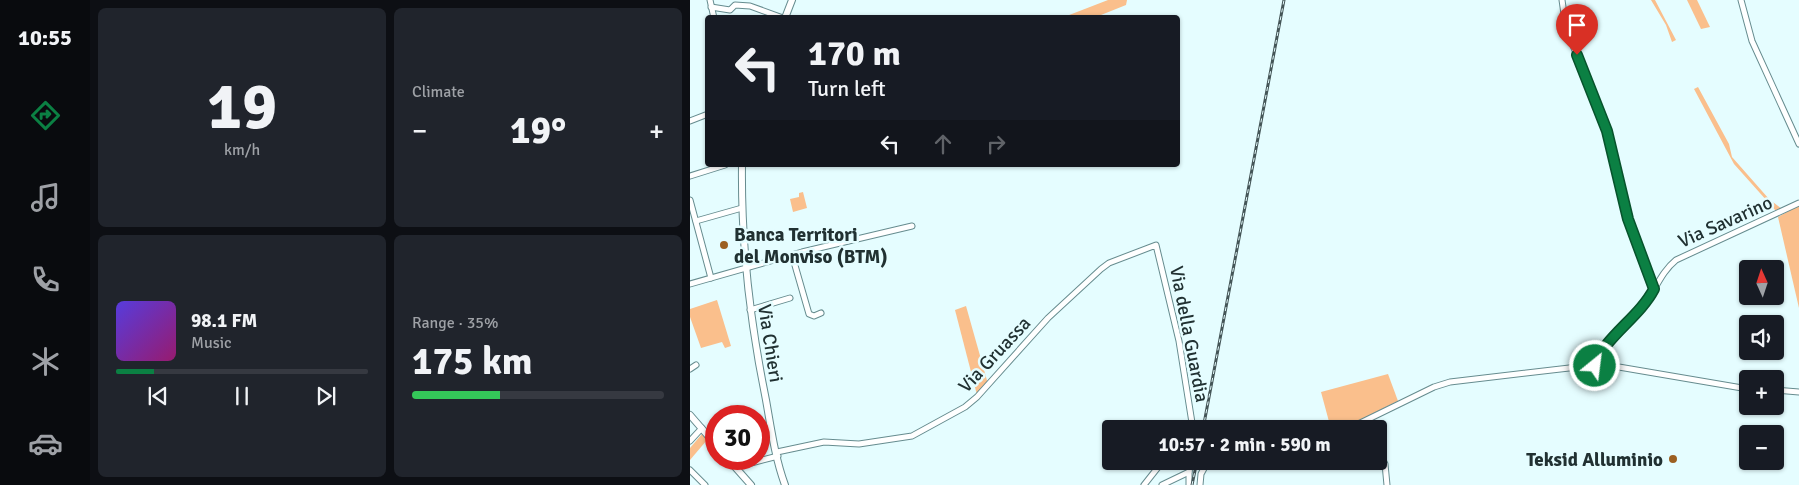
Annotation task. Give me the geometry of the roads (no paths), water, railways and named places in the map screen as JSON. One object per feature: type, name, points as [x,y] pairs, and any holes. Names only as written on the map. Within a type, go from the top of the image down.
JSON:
[{"type":"main road","points":[[785,15],[792,0]]},
{"type":"main road","name":"Via Chieri","points":[[742,167],[745,269],[750,310],[777,454],[785,484]]},
{"type":"main road","points":[[690,415],[705,432]]},
{"type":"main road","points":[[738,470],[751,485]]},
{"type":"street","points":[[710,0],[713,15]]},
{"type":"street","points":[[1562,0],[1566,28],[1607,131],[1628,219],[1654,289]]},
{"type":"street","points":[[1741,0],[1752,41],[1799,144]]},
{"type":"street","points":[[711,7],[730,10],[735,5],[750,6],[776,15]]},
{"type":"street","points":[[690,122],[705,115]]},
{"type":"street","points":[[690,176],[719,167]]},
{"type":"street","points":[[690,200],[711,278]]},
{"type":"street","name":"Via Savarino","points":[[1595,366],[1607,344],[1638,312],[1664,271],[1676,260],[1799,203]]},
{"type":"street","points":[[696,220],[742,208]]},
{"type":"street","points":[[690,284],[792,255],[912,226]]},
{"type":"street","name":"Via della Guardia","points":[[1156,245],[1179,341],[1192,420]]},
{"type":"street","name":"Via Gruassa","points":[[770,456],[824,442],[859,444],[919,433],[965,407],[977,397],[1048,318],[1096,273],[1109,263],[1156,245]]},
{"type":"street","points":[[792,255],[809,314],[821,313]]},
{"type":"street","points":[[750,310],[790,298]]},
{"type":"street","points":[[690,369],[696,364]]},
{"type":"street","points":[[1366,420],[1434,387],[1450,382],[1595,366],[1613,366],[1739,387]]},
{"type":"street","points":[[1784,391],[1799,392]]},
{"type":"street","points":[[690,441],[702,428]]},
{"type":"street","points":[[1144,485],[1156,470]]},
{"type":"street","points":[[1200,485],[1203,470]]},
{"type":"street","points":[[1385,470],[1387,485]]},
{"type":"street","points":[[691,472],[705,485]]},
{"type":"street","points":[[1162,485],[1189,472],[1189,485]]},
{"type":"railway","points":[[1205,420],[1284,0]]},
{"type":"railway","points":[[1192,485],[1195,470]]},
{"type":"place","name":"Banca Territori del Monviso (BTM)","points":[[724,245]]},
{"type":"place","name":"Teksid Alluminio","points":[[1673,459]]}]
